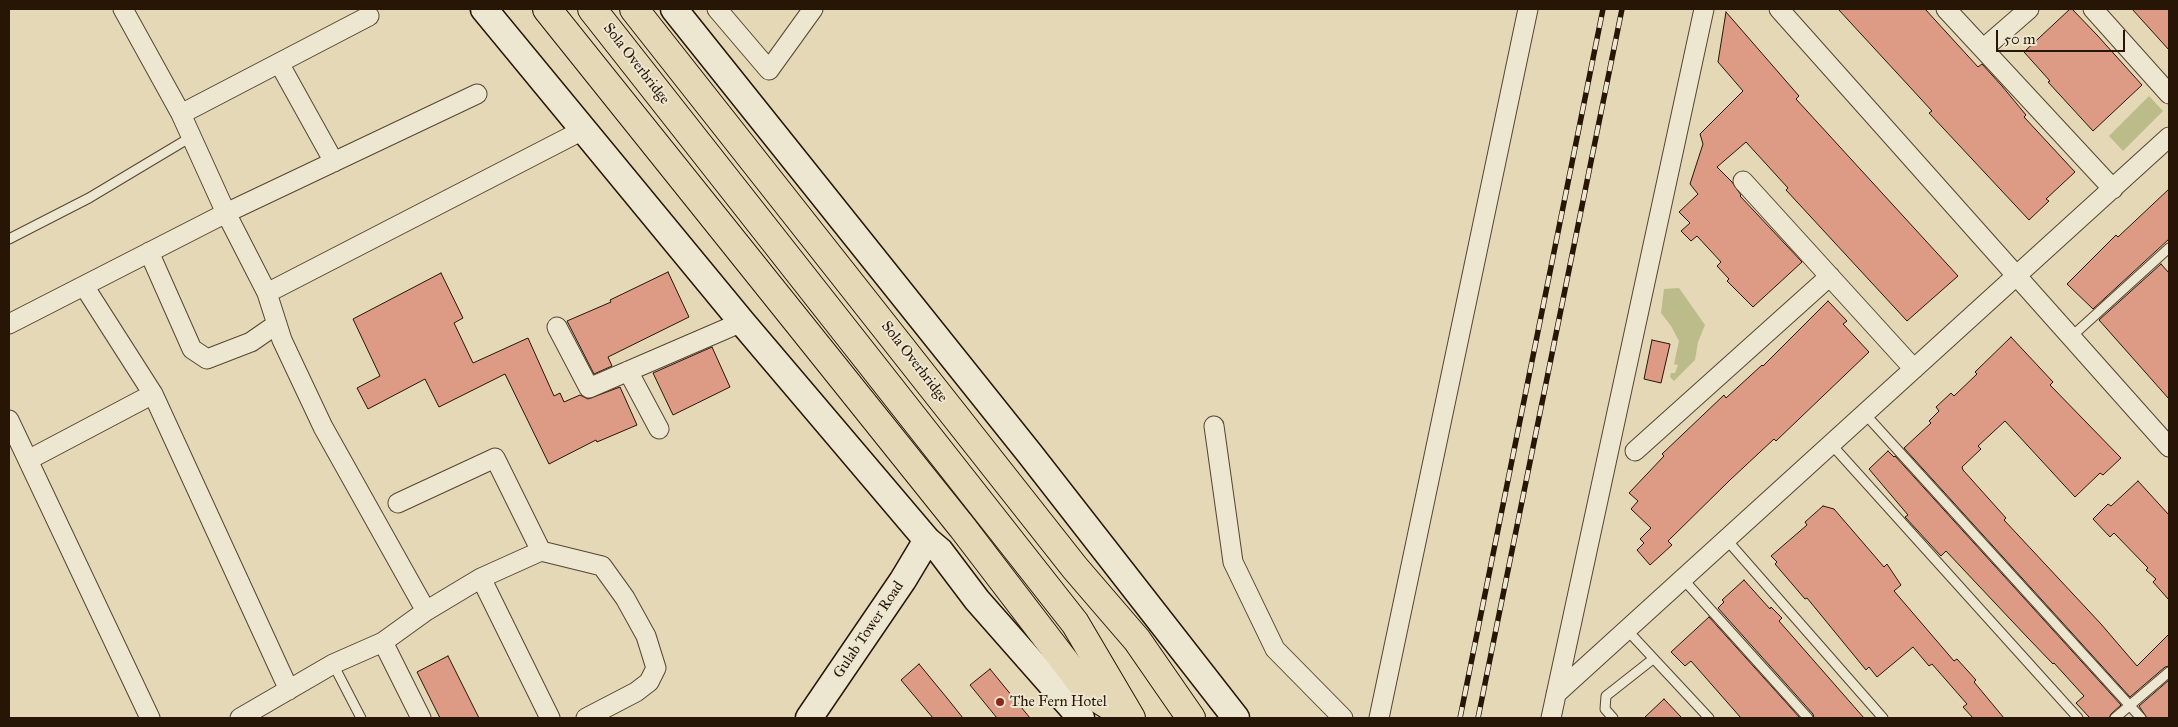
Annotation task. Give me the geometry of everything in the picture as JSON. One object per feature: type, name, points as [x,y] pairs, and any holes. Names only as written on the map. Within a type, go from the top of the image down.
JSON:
[{"type":"main road","points":[[548,9],[962,527],[1089,693],[1130,718]]},
{"type":"main road","name":"Sola Overbridge","points":[[592,9],[1075,624],[1130,718]]},
{"type":"main road","name":"Sola Overbridge","points":[[634,9],[1075,568],[1137,640],[1191,718]]},
{"type":"main road","points":[[1137,640],[1213,718]]},
{"type":"street","points":[[123,9],[181,114],[226,213],[267,293],[282,340],[323,428],[426,611]]},
{"type":"street","points":[[484,9],[742,322],[934,545],[978,600],[1081,718]]},
{"type":"street","points":[[674,9],[1024,447],[1236,718]]},
{"type":"street","points":[[717,9],[769,70],[813,9]]},
{"type":"street","points":[[1379,718],[1528,9]]},
{"type":"street","points":[[1551,718],[1704,9]]},
{"type":"street","points":[[1779,9],[2169,447]]},
{"type":"street","points":[[1946,9],[2113,189]]},
{"type":"street","points":[[1983,49],[2029,9]]},
{"type":"street","points":[[2093,9],[2169,94]]},
{"type":"street","points":[[181,114],[369,16]]},
{"type":"street","points":[[279,63],[334,162]]},
{"type":"street","points":[[9,324],[226,213],[476,94]]},
{"type":"street","points":[[267,293],[583,130]]},
{"type":"street","points":[[1556,694],[2169,137]]},
{"type":"street","points":[[1743,181],[1914,369]]},
{"type":"street","points":[[149,252],[192,348],[207,359],[251,342],[277,324]]},
{"type":"street","points":[[1634,451],[1830,276]]},
{"type":"street","points":[[84,286],[153,394],[289,690]]},
{"type":"street","points":[[558,327],[589,388],[742,322]]},
{"type":"street","points":[[628,371],[659,429]]},
{"type":"street","points":[[28,460],[153,394]]},
{"type":"street","points":[[9,420],[150,718]]},
{"type":"street","points":[[1214,426],[1233,562],[1275,649],[1343,718]]},
{"type":"street","points":[[398,503],[501,454],[541,551]]},
{"type":"street","points":[[823,718],[913,587],[934,545]]},
{"type":"street","name":"Gulab Tower Road","points":[[809,718],[903,580],[934,545]]},
{"type":"street","points":[[240,718],[333,664],[383,642],[426,611],[481,578],[541,551],[602,566],[624,598],[646,636],[654,658],[656,668],[649,682],[636,692],[586,718]]},
{"type":"street","points":[[481,578],[550,718]]},
{"type":"street","points":[[383,642],[422,718]]},
{"type":"lane","points":[[9,239],[89,198],[192,137]]},
{"type":"lane","points":[[2072,337],[2169,248]]},
{"type":"lane","points":[[1865,414],[2141,718]]},
{"type":"lane","points":[[1831,444],[2078,718]]},
{"type":"lane","points":[[1726,538],[1884,718]]},
{"type":"lane","points":[[1683,579],[1808,718]]},
{"type":"lane","points":[[1627,630],[1709,718]]},
{"type":"lane","points":[[1614,718],[1605,709],[1606,696],[1654,659]]},
{"type":"lane","points":[[333,664],[361,718]]},
{"type":"lane","points":[[2115,718],[2169,672]]},
{"type":"green space","points":[[2149,96],[2163,111],[2123,151],[2109,136]]},
{"type":"green space","points":[[1679,288],[1705,325],[1698,342],[1695,360],[1674,381],[1670,377],[1671,373],[1675,373],[1678,365],[1674,364],[1679,341],[1661,313],[1664,289]]},
{"type":"building","points":[[1838,9],[1925,9],[1978,67],[1982,64],[2026,115],[2024,117],[2075,172],[2046,199],[2049,201],[2029,220],[1929,113],[1932,111]]},
{"type":"building","points":[[2070,9],[2097,35],[2142,85],[2093,131],[2048,82],[2050,81],[2024,52]]},
{"type":"building","points":[[2132,9],[2169,9],[2169,50]]},
{"type":"building","points":[[1726,12],[1799,96],[1796,99],[1958,276],[1907,321],[1786,190],[1788,188],[1746,142],[1717,167],[1732,182],[1740,196],[1802,262],[1753,307],[1727,281],[1729,279],[1717,266],[1721,262],[1697,236],[1691,241],[1681,231],[1690,223],[1679,212],[1698,194],[1690,184],[1703,144],[1700,134],[1743,91],[1718,62]]},
{"type":"building","points":[[2169,189],[2169,239],[2093,309],[2067,284],[2116,235],[2118,237]]},
{"type":"building","points":[[2161,264],[2169,273],[2169,399],[2099,320]]},
{"type":"building","points":[[668,272],[689,317],[608,357],[612,366],[594,374],[567,321],[611,302],[610,300]]},
{"type":"building","points":[[441,273],[463,318],[454,323],[473,363],[528,338],[554,396],[560,393],[564,402],[580,395],[588,399],[620,387],[637,425],[597,442],[596,440],[549,464],[505,374],[439,407],[425,379],[368,409],[357,388],[380,376],[353,319]]},
{"type":"building","points":[[1828,301],[1847,321],[1843,324],[1869,352],[1776,441],[1774,439],[1730,480],[1668,541],[1672,545],[1650,565],[1637,550],[1644,543],[1640,539],[1651,528],[1631,509],[1638,501],[1629,493],[1664,456],[1662,454],[1724,395],[1726,398],[1763,366]]},
{"type":"building","points":[[2011,337],[2053,382],[2050,385],[2121,458],[2103,475],[2100,473],[2075,497],[2005,421],[1978,446],[1981,449],[1962,467],[2006,518],[2004,520],[2101,624],[2137,666],[2169,634],[2169,666],[2165,667],[2130,697],[1904,448],[1931,423],[1929,421],[1939,411],[1936,407],[1951,393],[1954,396],[1977,374],[1975,372]]},
{"type":"building","points":[[1652,340],[1670,344],[1661,383],[1644,379]]},
{"type":"building","points":[[712,347],[730,387],[673,415],[653,373]]},
{"type":"building","points":[[1888,451],[1895,456],[2121,705],[2109,718],[2090,718],[2076,703],[2084,696],[2054,663],[1946,551],[1941,556],[1905,517],[1908,515],[1869,469]]},
{"type":"building","points":[[2138,481],[2169,515],[2169,600],[2153,582],[2156,579],[2146,570],[2148,568],[2114,533],[2110,537],[2093,519],[2108,504],[2111,506]]},
{"type":"building","points":[[1823,506],[1834,509],[1884,567],[1887,564],[1901,585],[1894,591],[1954,661],[1957,659],[1976,680],[1974,682],[2004,718],[1973,718],[1963,707],[1967,704],[1932,664],[1929,666],[1913,647],[1877,677],[1869,667],[1866,670],[1807,598],[1805,599],[1775,564],[1777,562],[1771,556],[1807,525],[1805,522]]},
{"type":"building","points":[[1744,580],[1770,609],[1771,607],[1782,618],[1779,621],[1864,718],[1814,718],[1813,714],[1718,608],[1724,602],[1722,600]]},
{"type":"building","points":[[1709,617],[1800,718],[1741,718],[1691,661],[1685,666],[1671,652]]},
{"type":"building","points":[[448,656],[479,718],[440,718],[417,672]]},
{"type":"building","points":[[919,664],[963,718],[933,718],[901,680]]},
{"type":"building","name":"The Fern Hotel","points":[[990,669],[1030,718],[997,718],[970,685]]},
{"type":"building","points":[[2169,680],[2169,718],[2147,718],[2139,706]]},
{"type":"building","points":[[1664,699],[1682,718],[1644,718]]},
{"type":"railway","points":[[1460,718],[1603,9]]},
{"type":"railway","points":[[1478,718],[1622,9]]},
{"type":"place","name":"The Fern Hotel","points":[[1000,702]]}]
